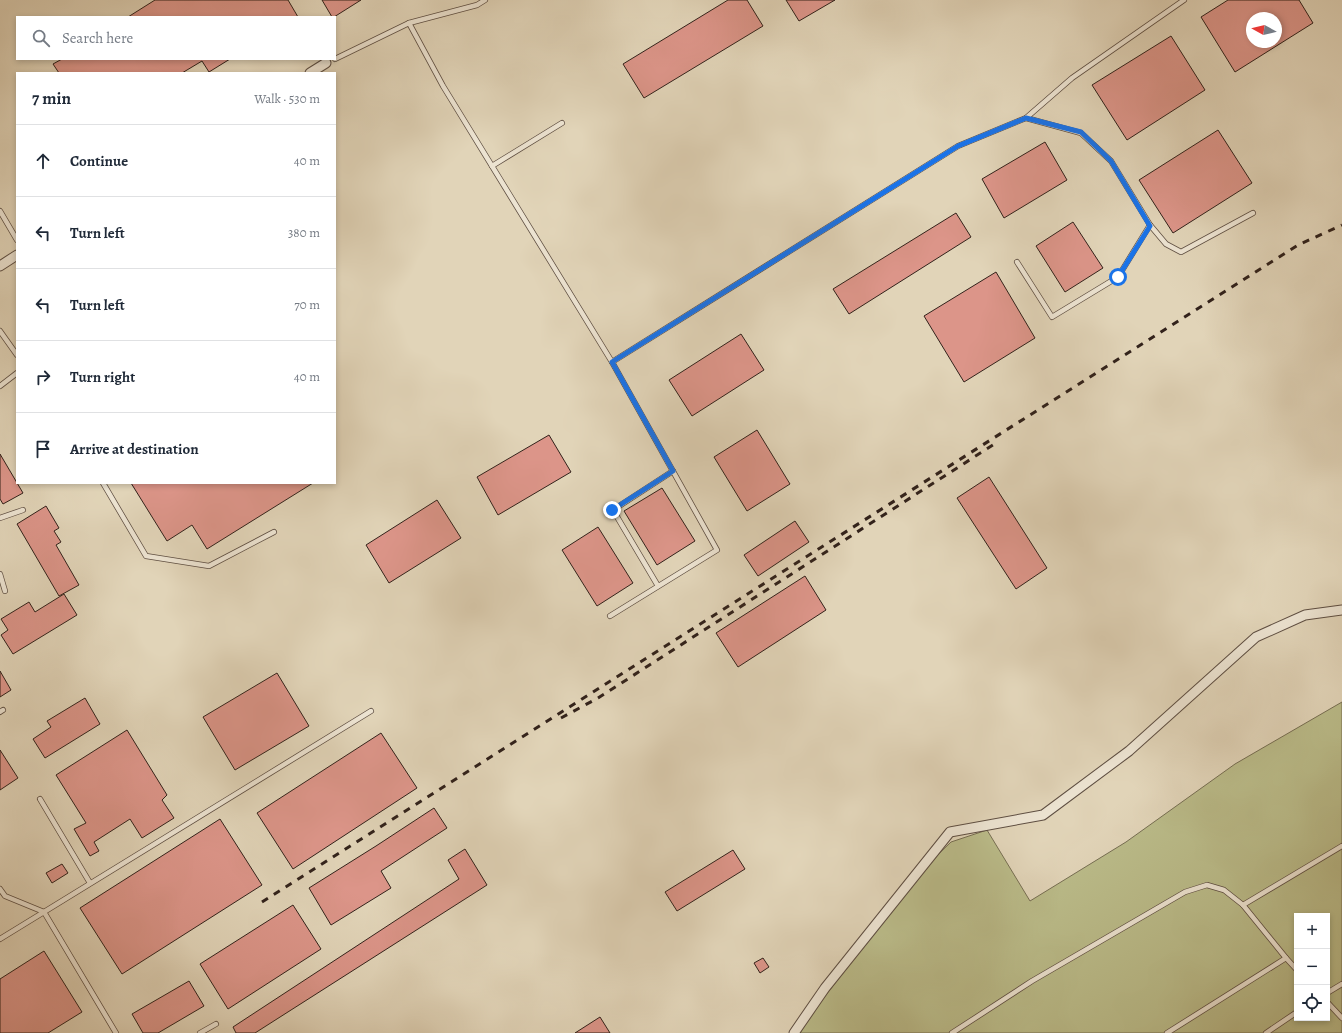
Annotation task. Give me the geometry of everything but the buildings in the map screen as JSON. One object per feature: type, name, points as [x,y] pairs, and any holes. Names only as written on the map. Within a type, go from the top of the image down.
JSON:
[{"type":"street","points":[[312,72],[332,60]]},
{"type":"street","points":[[0,266],[16,256]]},
{"type":"street","points":[[794,1033],[824,988],[950,832],[1044,815],[1129,751],[1256,637],[1305,615],[1342,610]]},
{"type":"lane","points":[[336,58],[409,23],[477,5],[485,0]]},
{"type":"lane","points":[[612,362],[958,146],[1026,118],[1072,78],[1184,0]]},
{"type":"lane","points":[[409,23],[443,86],[612,362],[717,550],[610,616]]},
{"type":"lane","points":[[1026,118],[1081,132],[1111,161],[1150,226],[1166,244],[1182,252],[1253,213]]},
{"type":"lane","points":[[492,166],[562,123]]},
{"type":"lane","points":[[0,211],[16,238]]},
{"type":"lane","points":[[1017,262],[1052,317],[1118,277],[1150,226]]},
{"type":"lane","points":[[0,331],[16,354]]},
{"type":"lane","points":[[0,386],[16,374]]},
{"type":"lane","points":[[658,586],[612,510],[673,471]]},
{"type":"lane","points":[[104,484],[146,556],[209,566],[274,532]]},
{"type":"lane","points":[[0,518],[23,510]]},
{"type":"lane","points":[[0,574],[5,591]]},
{"type":"lane","points":[[0,939],[371,711]]},
{"type":"lane","points":[[40,799],[90,883]]},
{"type":"lane","points":[[1243,905],[1342,846]]},
{"type":"lane","points":[[952,1033],[1032,981],[1185,892],[1207,885],[1224,890],[1243,905],[1294,967]]},
{"type":"lane","points":[[0,889],[5,896],[44,912],[116,1033]]},
{"type":"lane","points":[[1167,1033],[1286,958]]},
{"type":"lane","points":[[1330,991],[1342,984]]},
{"type":"lane","points":[[1330,1005],[1342,1018]]},
{"type":"lane","points":[[1266,1033],[1294,1014]]},
{"type":"lane","points":[[200,1033],[216,1024]]},
{"type":"green space","points":[[1342,702],[1342,1033],[800,1033],[810,1016],[918,874],[951,842],[987,830],[1030,901],[1126,842],[1235,764]]},
{"type":"railway","points":[[262,902],[1298,245],[1342,225]]},
{"type":"railway","points":[[561,718],[598,698],[996,443]]},
{"type":"route","points":[[612,510],[673,471],[612,362],[958,146],[1026,118],[1081,132],[1111,161],[1150,226],[1118,277]]}]
